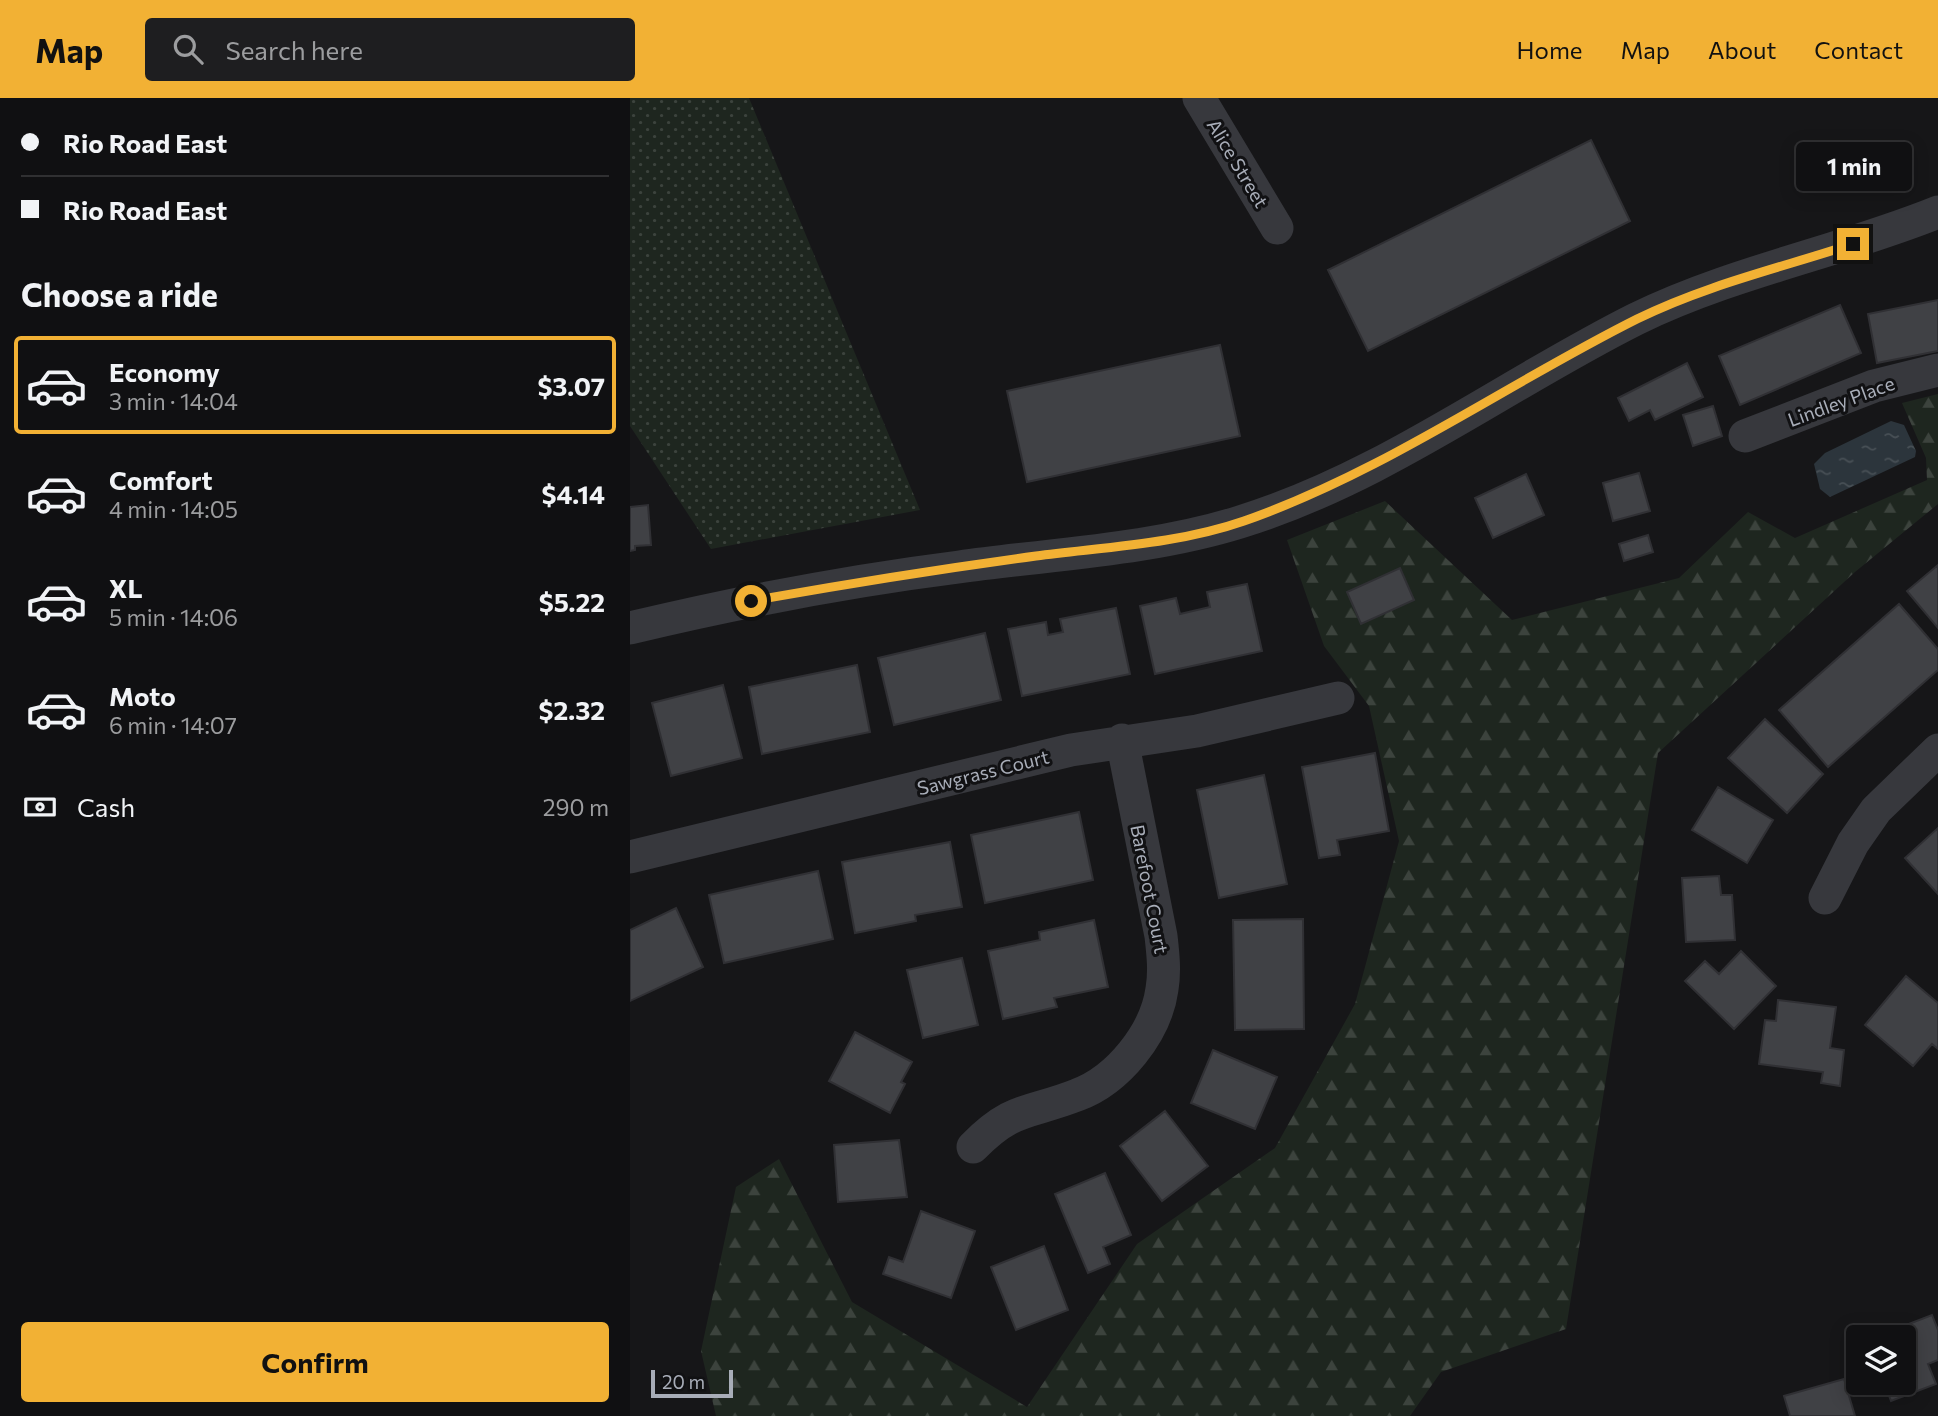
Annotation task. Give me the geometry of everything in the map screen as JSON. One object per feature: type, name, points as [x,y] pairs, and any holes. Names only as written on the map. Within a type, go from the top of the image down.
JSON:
[{"type":"street","name":"Alice Street","points":[[1199,98],[1277,228]]},
{"type":"street","points":[[630,628],[725,606],[902,574],[1173,538],[1239,522],[1297,502],[1381,461],[1639,318],[1704,290],[1853,244],[1938,212]]},
{"type":"street","name":"Lindley Place","points":[[1745,436],[1874,386],[1938,370]]},
{"type":"street","name":"Sawgrass Court","points":[[634,849],[1122,740],[1197,731],[1338,698]]},
{"type":"street","name":"Barefoot Court","points":[[973,1147],[1005,1118],[1080,1095],[1102,1081],[1124,1062],[1155,1016],[1162,991],[1164,965],[1161,936],[1122,740]]},
{"type":"street","points":[[1825,898],[1853,843],[1876,810],[1938,750]]},
{"type":"green space","points":[[630,98],[749,98],[920,510],[711,549],[630,426]]},
{"type":"green space","points":[[1938,394],[1938,504],[1855,572],[1658,753],[1566,1329],[1441,1372],[1410,1416],[716,1416],[701,1351],[736,1187],[779,1159],[852,1302],[1027,1407],[1137,1244],[1275,1148],[1355,1004],[1399,841],[1369,706],[1324,646],[1287,540],[1385,501],[1512,620],[1679,578],[1748,512],[1795,538],[1927,480],[1926,458],[1902,403]]},
{"type":"water","points":[[1891,421],[1904,425],[1916,451],[1915,457],[1830,497],[1820,489],[1814,464],[1825,453]]},
{"type":"building","points":[[1591,140],[1630,221],[1368,351],[1328,270]]},
{"type":"building","points":[[1938,300],[1938,351],[1877,363],[1868,314]]},
{"type":"building","points":[[1840,305],[1861,353],[1740,405],[1719,356]]},
{"type":"building","points":[[1220,345],[1240,436],[1027,482],[1007,391]]},
{"type":"building","points":[[1687,363],[1703,397],[1655,420],[1650,410],[1629,421],[1618,398]]},
{"type":"building","points":[[1713,406],[1722,436],[1693,446],[1683,415]]},
{"type":"building","points":[[1639,473],[1650,511],[1613,521],[1603,483]]},
{"type":"building","points":[[1526,474],[1544,515],[1493,538],[1475,498]]},
{"type":"building","points":[[648,505],[651,545],[635,546],[635,550],[630,551],[630,507]]},
{"type":"building","points":[[1648,535],[1653,552],[1624,561],[1619,544]]},
{"type":"building","points":[[1938,565],[1938,628],[1907,591]]},
{"type":"building","points":[[1400,568],[1414,600],[1361,624],[1347,592]]},
{"type":"building","points":[[1247,584],[1262,651],[1155,674],[1140,606],[1176,598],[1180,614],[1210,607],[1207,592]]},
{"type":"building","points":[[1899,604],[1938,649],[1938,670],[1828,767],[1779,710]]},
{"type":"building","points":[[1116,608],[1130,674],[1022,696],[1008,629],[1046,622],[1048,635],[1063,632],[1060,619]]},
{"type":"building","points":[[985,633],[1001,700],[894,725],[878,658]]},
{"type":"building","points":[[857,665],[870,732],[762,754],[749,687]]},
{"type":"building","points":[[723,685],[742,758],[671,776],[652,703]]},
{"type":"building","points":[[1765,719],[1823,774],[1787,813],[1728,758]]},
{"type":"building","points":[[1375,753],[1389,831],[1337,840],[1340,855],[1319,858],[1302,767]]},
{"type":"building","points":[[1264,775],[1287,884],[1219,898],[1197,790]]},
{"type":"building","points":[[1718,787],[1773,820],[1747,863],[1692,830]]},
{"type":"building","points":[[1079,812],[1093,880],[985,903],[971,835]]},
{"type":"building","points":[[1938,828],[1938,894],[1905,858]]},
{"type":"building","points":[[950,842],[962,907],[915,915],[916,921],[855,933],[842,862]]},
{"type":"building","points":[[818,871],[833,939],[724,963],[709,895]]},
{"type":"building","points":[[1719,876],[1721,895],[1732,895],[1735,940],[1686,942],[1682,878]]},
{"type":"building","points":[[676,908],[703,967],[630,1001],[630,930]]},
{"type":"building","points":[[1303,919],[1304,1029],[1235,1030],[1233,920]]},
{"type":"building","points":[[1094,920],[1108,987],[1054,998],[1057,1007],[1003,1019],[988,951],[1040,940],[1039,932]]},
{"type":"building","points":[[1741,951],[1776,986],[1734,1029],[1685,981],[1705,961],[1719,974]]},
{"type":"building","points":[[962,958],[978,1025],[923,1038],[907,970]]},
{"type":"building","points":[[1906,976],[1938,1003],[1938,1049],[1932,1044],[1913,1066],[1865,1025]]},
{"type":"building","points":[[1778,1000],[1836,1007],[1830,1048],[1844,1050],[1840,1086],[1821,1083],[1823,1072],[1759,1064],[1765,1020],[1776,1021]]},
{"type":"building","points":[[855,1032],[912,1062],[901,1082],[905,1084],[890,1113],[829,1081]]},
{"type":"building","points":[[1213,1050],[1277,1077],[1255,1129],[1191,1103]]},
{"type":"building","points":[[1165,1111],[1208,1166],[1162,1201],[1120,1146]]},
{"type":"building","points":[[899,1140],[907,1197],[838,1202],[834,1145]]},
{"type":"building","points":[[1105,1173],[1131,1235],[1103,1247],[1110,1264],[1088,1273],[1055,1194]]},
{"type":"building","points":[[921,1211],[975,1231],[951,1298],[883,1274],[889,1257],[903,1262]]},
{"type":"building","points":[[1044,1246],[1068,1310],[1016,1330],[991,1267]]},
{"type":"building","points":[[1932,1315],[1938,1330],[1938,1360],[1928,1364],[1936,1384],[1916,1392],[1916,1325],[1906,1325]]},
{"type":"building","points":[[1844,1379],[1846,1395],[1849,1395],[1855,1416],[1790,1416],[1784,1396]]},
{"type":"building","points":[[1889,1395],[1907,1395],[1891,1401]]},
{"type":"route","points":[[751,601],[902,574],[1173,538],[1239,522],[1297,502],[1381,461],[1639,318],[1747,275],[1853,244]]}]
